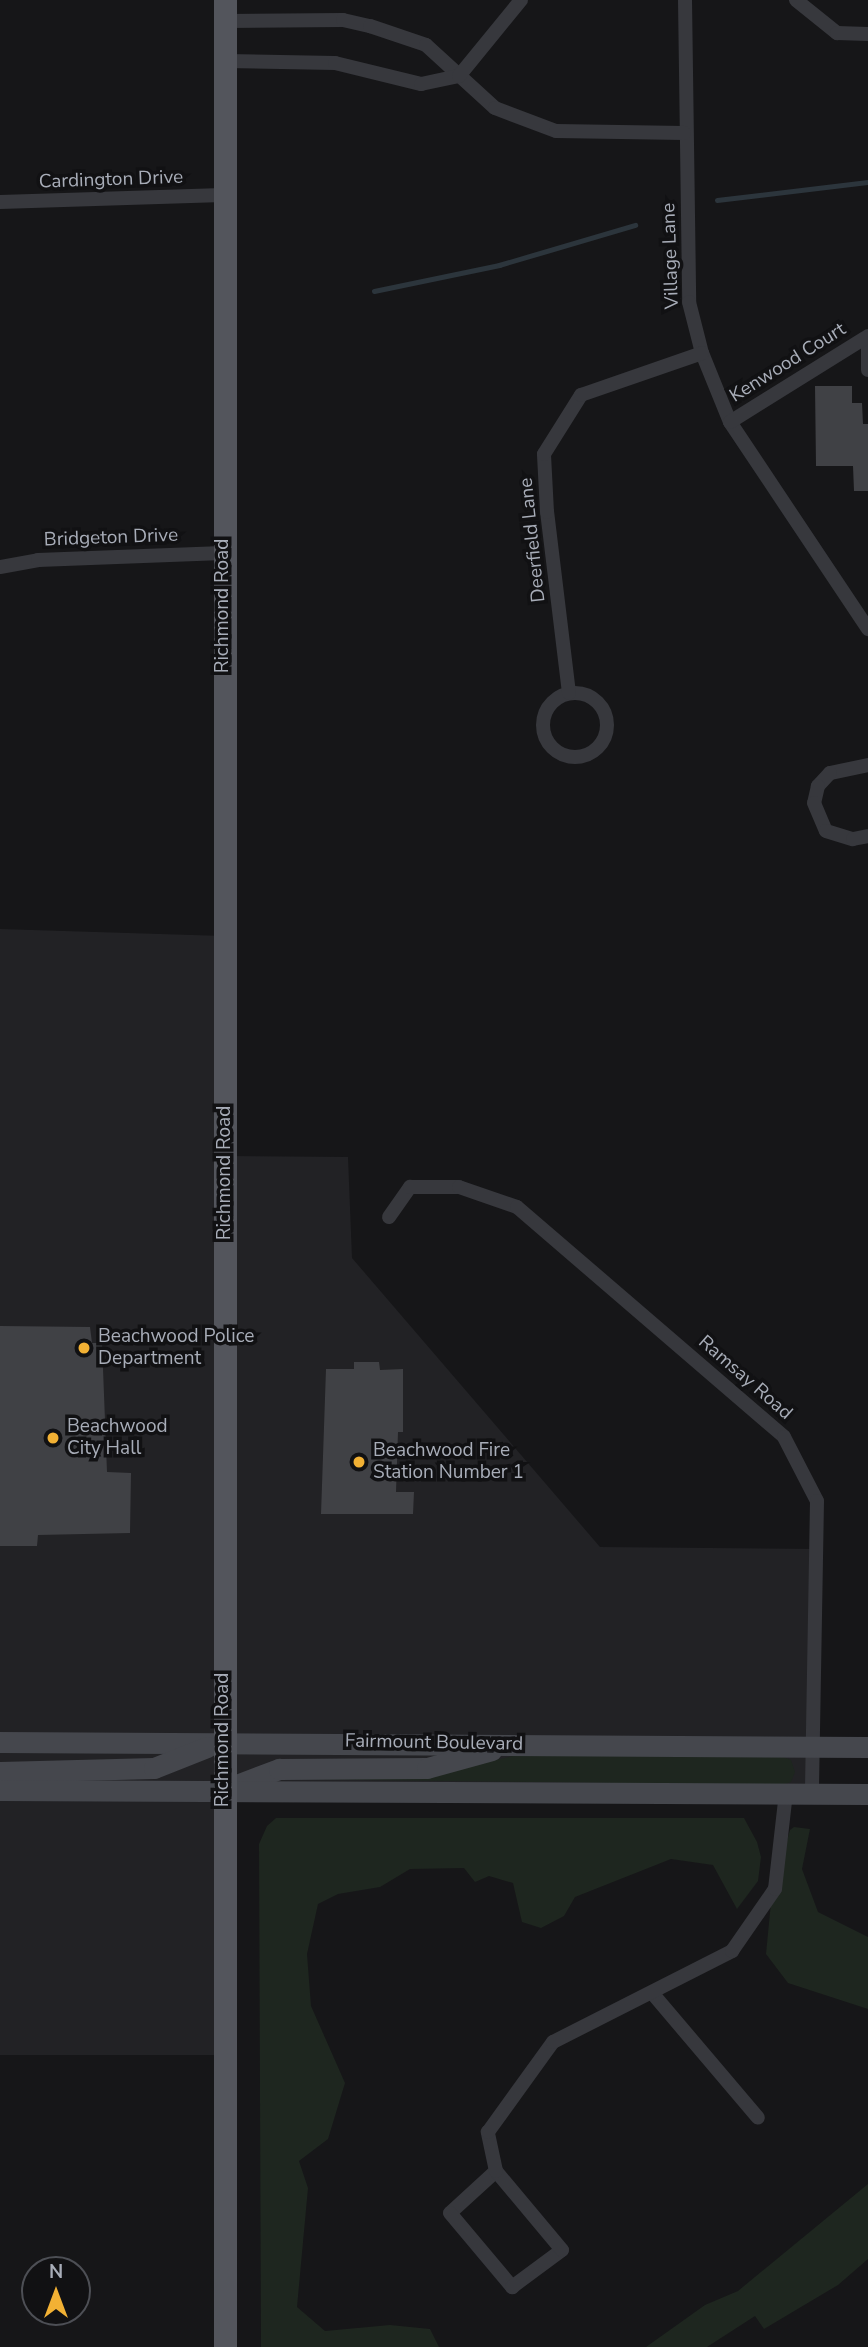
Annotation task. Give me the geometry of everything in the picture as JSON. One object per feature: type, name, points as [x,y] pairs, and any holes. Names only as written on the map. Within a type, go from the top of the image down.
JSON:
[{"type":"main road","name":"Richmond Road","points":[[225,10],[222,1741],[225,2347]]},
{"type":"street","points":[[225,61],[335,62],[421,84],[458,76],[522,0]]},
{"type":"street","name":"Village Lane","points":[[685,0],[684,133],[689,303],[702,353],[730,422],[868,629]]},
{"type":"street","points":[[796,0],[837,33],[868,34]]},
{"type":"street","points":[[225,10],[343,20],[426,45],[495,108],[556,131],[684,133]]},
{"type":"street","name":"Cardington Drive","points":[[0,202],[223,195]]},
{"type":"street","name":"Kenwood Court","points":[[867,337],[868,370]]},
{"type":"street","name":"Kenwood Court","points":[[730,422],[867,337]]},
{"type":"street","name":"Deerfield Lane","points":[[569,693],[547,512],[544,454],[581,395],[702,353]]},
{"type":"street","name":"Bridgeton Drive","points":[[0,567],[38,561],[223,553]]},
{"type":"street","points":[[569,693],[593,697],[607,717],[605,738],[582,757],[557,752],[544,734],[546,710],[555,699],[569,693]]},
{"type":"street","points":[[868,765],[830,773],[818,786],[814,803],[826,831],[853,839],[868,836]]},
{"type":"street","name":"Ramsay Road","points":[[389,1217],[410,1187],[458,1187],[517,1207],[784,1437],[817,1501],[812,1793]]},
{"type":"street","points":[[0,1772],[155,1768],[222,1741]]},
{"type":"street","name":"Fairmount Boulevard","points":[[0,1742],[222,1741],[868,1747]]},
{"type":"street","points":[[223,1790],[279,1769],[426,1768],[514,1744]]},
{"type":"street","points":[[0,1790],[868,1794]]},
{"type":"street","points":[[496,2171],[450,2213],[512,2287],[562,2250],[496,2171],[488,2132],[553,2042],[653,1994],[732,1951],[775,1889],[786,1792]]},
{"type":"street","points":[[653,1994],[758,2118]]},
{"type":"shaded area","points":[[0,929],[224,936],[225,1156],[348,1157],[352,1258],[600,1547],[817,1549],[812,1793],[223,1790],[224,2055],[0,2055]]},
{"type":"shaded area","points":[[517,1755],[781,1756],[791,1760],[795,1772],[791,1782],[781,1785],[277,1779],[428,1776]]},
{"type":"shaded area","points":[[276,1818],[744,1818],[757,1842],[761,1857],[758,1881],[737,1909],[713,1865],[671,1859],[575,1897],[564,1916],[541,1928],[522,1922],[513,1883],[489,1876],[475,1882],[464,1868],[410,1869],[380,1887],[338,1894],[318,1904],[307,1954],[311,2006],[345,2083],[328,2139],[299,2161],[308,2188],[297,2307],[325,2331],[390,2325],[430,2329],[439,2347],[261,2347],[259,1844],[267,1826]]},
{"type":"shaded area","points":[[794,1827],[810,1829],[802,1869],[818,1912],[868,1937],[868,2009],[788,1983],[766,1954],[772,1892],[790,1830]]},
{"type":"shaded area","points":[[868,2184],[868,2259],[838,2285],[764,2329],[755,2316],[707,2347],[646,2347],[705,2305],[738,2291]]},
{"type":"building","points":[[815,386],[852,386],[852,403],[862,403],[863,424],[868,424],[868,491],[854,491],[853,466],[816,466]]},
{"type":"building","name":"Beachwood City Hall","points":[[0,1326],[90,1327],[92,1343],[102,1343],[107,1472],[131,1473],[130,1533],[38,1535],[37,1546],[0,1546]]},
{"type":"building","name":"Beachwood Fire Station Number 1","points":[[354,1362],[379,1362],[380,1370],[403,1369],[403,1432],[398,1432],[396,1492],[414,1492],[413,1514],[321,1514],[326,1369],[354,1369]]},
{"type":"waterway","points":[[717,200],[868,182]]},
{"type":"waterway","points":[[374,291],[499,265],[635,225]]},
{"type":"place","name":"Beachwood Police Department","points":[[84,1348]]},
{"type":"place","name":"Beachwood City Hall","points":[[53,1438]]},
{"type":"place","name":"Beachwood Fire Station Number 1","points":[[359,1462]]}]
